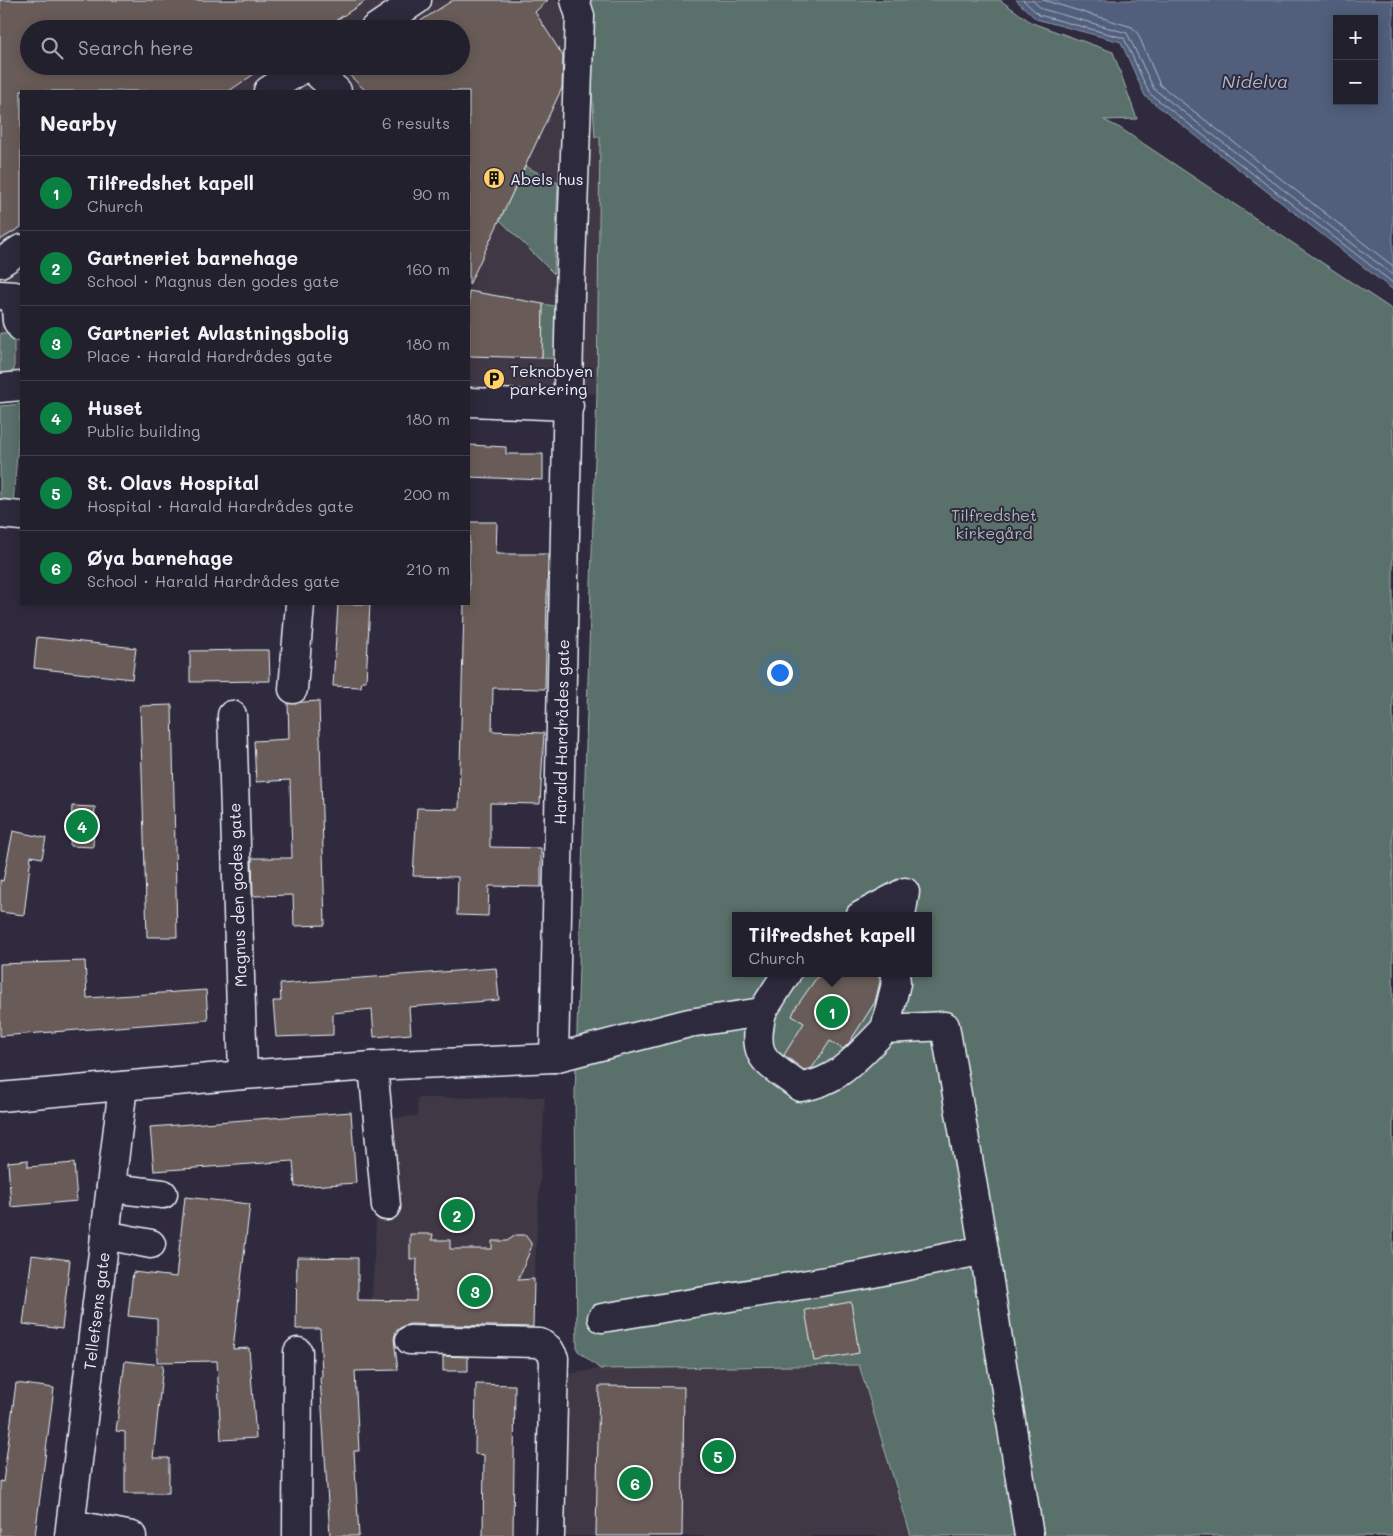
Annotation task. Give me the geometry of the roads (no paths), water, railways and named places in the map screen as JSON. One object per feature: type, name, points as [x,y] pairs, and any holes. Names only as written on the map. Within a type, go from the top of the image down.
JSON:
[{"type":"street","points":[[387,20],[417,0]]},
{"type":"street","name":"Harald Hardrådes gate","points":[[554,1058],[570,292],[580,16],[575,0]]},
{"type":"street","points":[[270,90],[297,75]]},
{"type":"street","points":[[320,75],[336,90]]},
{"type":"street","points":[[0,263],[20,250]]},
{"type":"street","points":[[0,295],[15,296],[16,321],[20,327]]},
{"type":"street","points":[[0,388],[20,386]]},
{"type":"street","points":[[470,402],[569,406]]},
{"type":"street","points":[[0,514],[20,516]]},
{"type":"street","points":[[292,605],[293,688]]},
{"type":"street","name":"Magnus den godes gate","points":[[232,715],[243,1075]]},
{"type":"street","points":[[868,912],[905,892],[902,912]]},
{"type":"street","points":[[784,977],[762,1012],[756,1036],[762,1058],[800,1087],[815,1086],[836,1076],[884,1030],[896,983],[895,977]]},
{"type":"street","points":[[0,1097],[243,1075],[374,1066],[554,1058],[688,1023],[762,1012]]},
{"type":"street","points":[[884,1030],[945,1026],[984,1250],[1029,1536]]},
{"type":"street","points":[[374,1066],[386,1206]]},
{"type":"street","name":"Tellefsens gate","points":[[70,1530],[123,1086]]},
{"type":"street","points":[[111,1188],[163,1194]]},
{"type":"street","points":[[105,1235],[151,1244]]},
{"type":"street","points":[[602,1318],[863,1275],[984,1250]]},
{"type":"street","points":[[410,1340],[540,1343],[549,1349],[554,1358],[550,1536]]},
{"type":"street","points":[[297,1536],[298,1352]]},
{"type":"street","points":[[70,1530],[132,1536]]},
{"type":"water","name":"Nidelva","points":[[1016,0],[1393,0],[1393,290],[1145,96],[1121,42],[1036,19]]},
{"type":"place","name":"Abels hus","points":[[494,178]]},
{"type":"place","name":"Teknobyen parkering","points":[[494,379]]},
{"type":"place","name":"Huset","points":[[82,826]]},
{"type":"place","name":"Tilfredshet kapell","points":[[832,1012]]},
{"type":"place","name":"Gartneriet barnehage","points":[[457,1215]]},
{"type":"place","name":"Gartneriet Avlastningsbolig","points":[[475,1291]]},
{"type":"place","name":"St. Olavs Hospital","points":[[718,1456]]},
{"type":"place","name":"Øya barnehage","points":[[635,1483]]},
{"type":"park label","name":"Tilfredshet kirkegård","points":[[994,523]]}]
